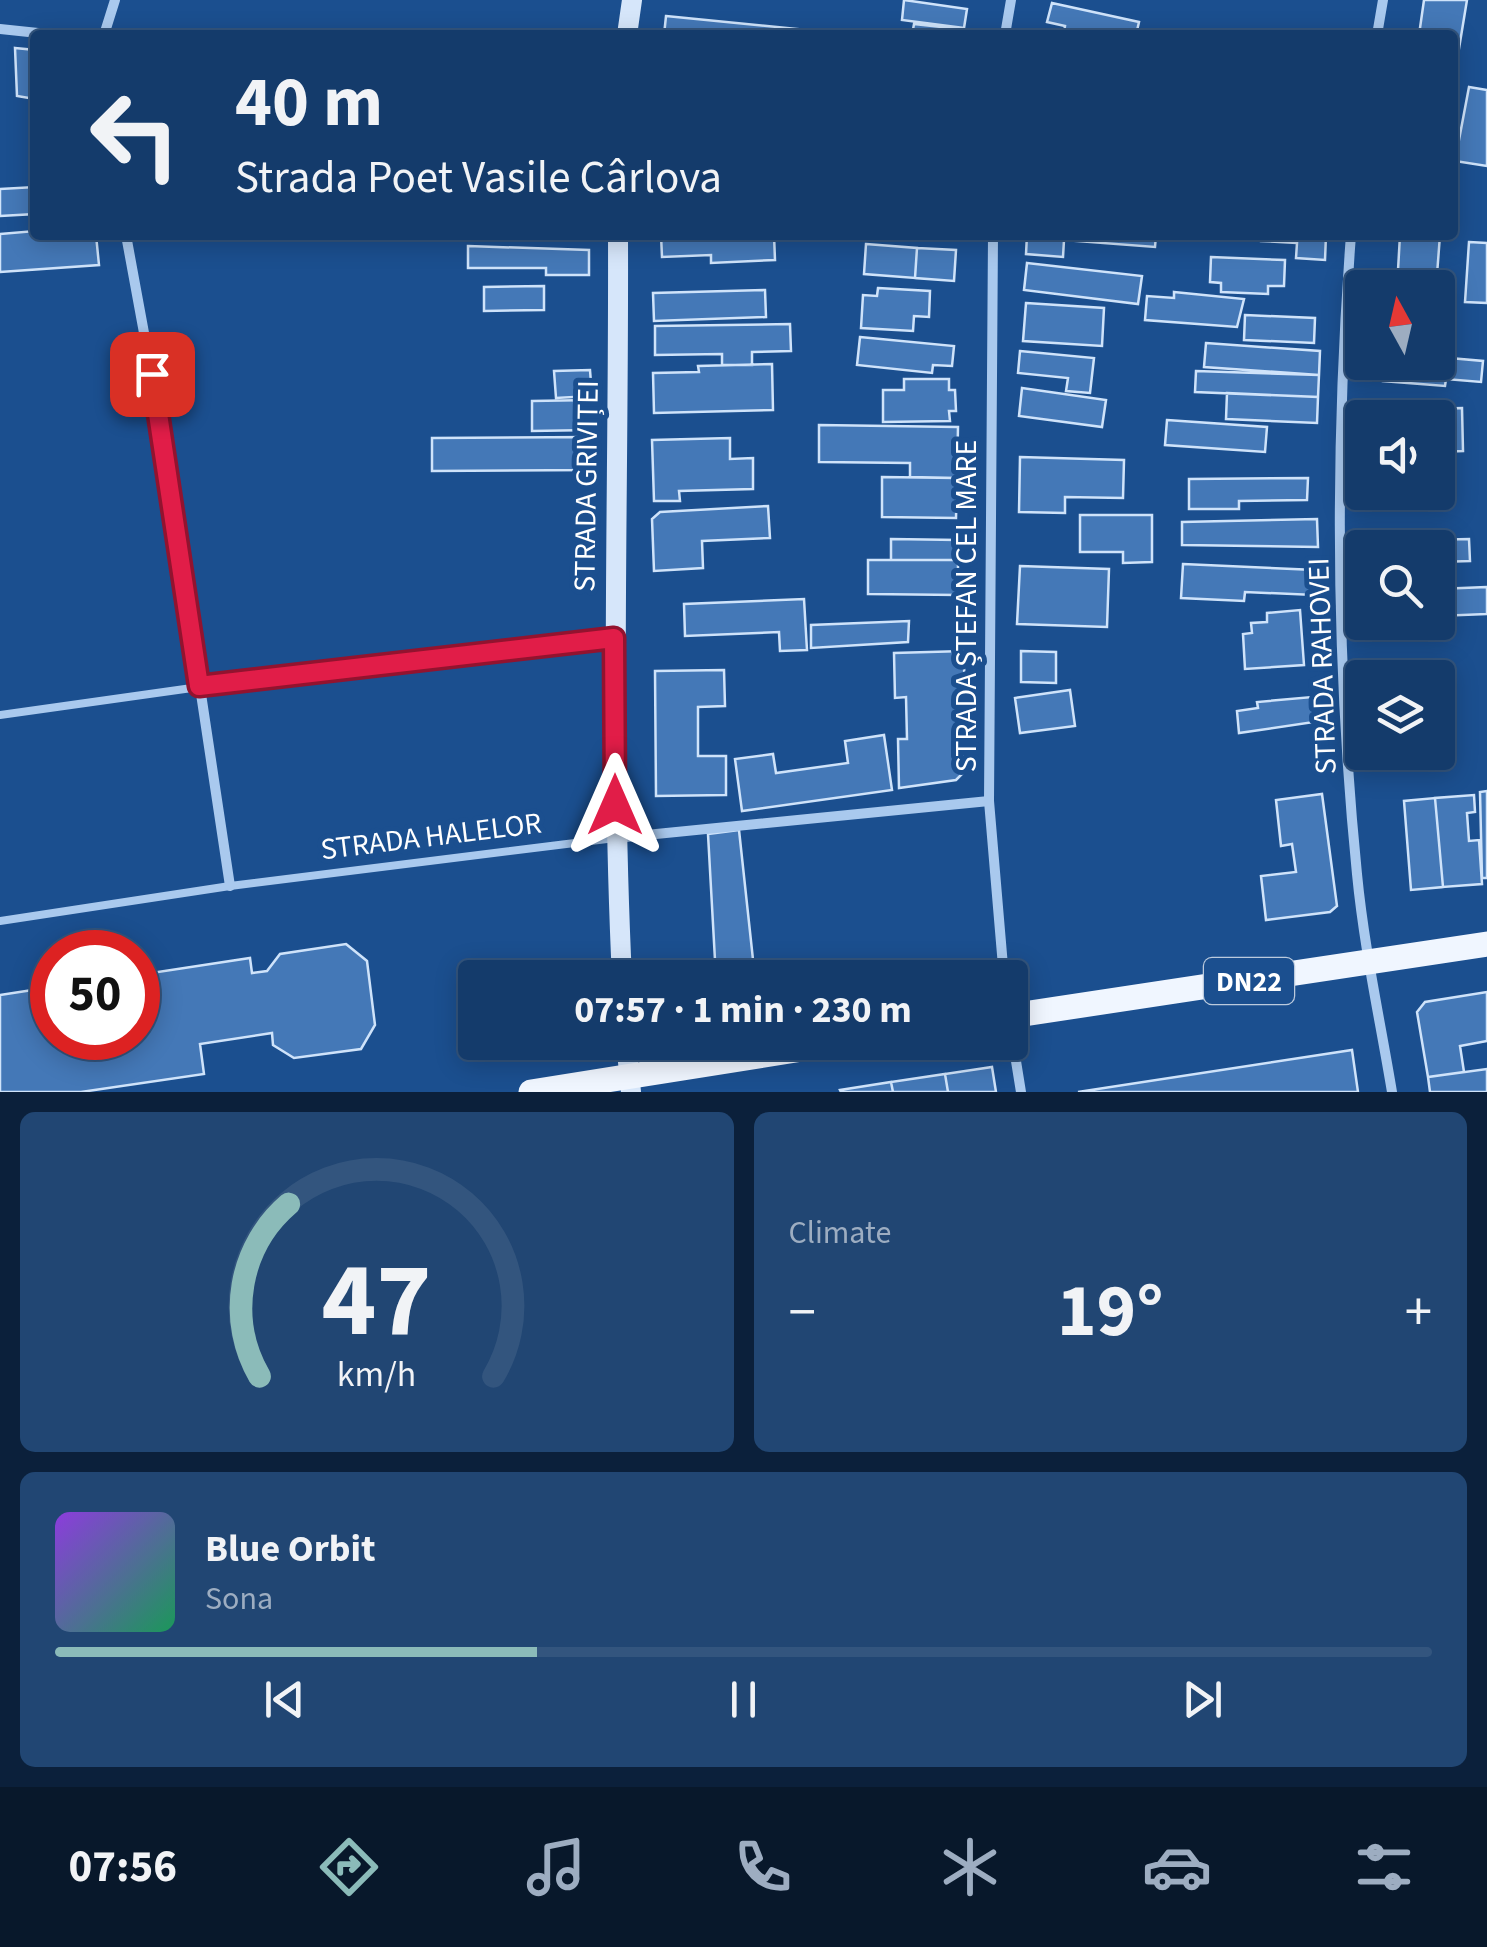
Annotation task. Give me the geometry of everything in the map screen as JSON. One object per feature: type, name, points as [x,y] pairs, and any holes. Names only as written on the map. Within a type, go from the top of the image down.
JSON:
[{"type":"main road","points":[[628,30],[632,0]]},
{"type":"main road","name":"STRADA GRIVIȚEI","points":[[618,240],[614,638],[615,838],[621,960]]},
{"type":"main road","name":"DN22","points":[[1028,1017],[1487,944]]},
{"type":"main road","points":[[531,1092],[630,1084],[753,1060]]},
{"type":"street","points":[[106,30],[115,0]]},
{"type":"street","points":[[1006,30],[1011,0]]},
{"type":"street","points":[[1378,30],[1382,0]]},
{"type":"street","points":[[0,29],[30,32]]},
{"type":"street","points":[[127,240],[158,409],[230,886]]},
{"type":"street","name":"STRADA ȘTEFAN CEL MARE","points":[[993,240],[990,801],[1003,960]]},
{"type":"street","name":"STRADA RAHOVEI","points":[[1351,240],[1344,436],[1345,646],[1356,873],[1392,1092]]},
{"type":"street","name":"STRADA HALELOR","points":[[615,838],[990,801]]},
{"type":"street","points":[[1017,1060],[1022,1092]]},
{"type":"lane","points":[[0,716],[199,686],[614,638]]},
{"type":"lane","name":"STRADA HALELOR","points":[[0,921],[230,886],[615,838]]},
{"type":"building","points":[[904,0],[967,9],[964,28],[902,20]]},
{"type":"building","points":[[1424,0],[1467,0],[1458,55],[1458,30],[1420,30]]},
{"type":"building","points":[[1052,3],[1139,22],[1137,30],[1064,30],[1065,26],[1047,22]]},
{"type":"building","points":[[666,16],[808,30],[665,30]]},
{"type":"building","points":[[914,24],[969,30],[913,30]]},
{"type":"building","points":[[15,48],[30,50],[30,98],[17,96]]},
{"type":"building","points":[[1469,87],[1487,90],[1487,166],[1458,161]]},
{"type":"building","points":[[30,187],[30,214],[0,216],[0,189]]},
{"type":"building","points":[[30,231],[30,240],[96,240],[99,265],[0,272],[0,234]]},
{"type":"building","points":[[661,240],[774,240],[775,260],[711,263],[711,255],[662,257]]},
{"type":"building","points":[[1027,240],[1064,240],[1063,257],[1026,254]]},
{"type":"building","points":[[1064,240],[1156,240],[1155,247]]},
{"type":"building","points":[[1326,240],[1325,260],[1296,258],[1297,243],[1261,241]]},
{"type":"building","points":[[1400,240],[1440,240],[1437,270],[1398,270]]},
{"type":"building","points":[[1469,242],[1487,243],[1487,303],[1465,302]]},
{"type":"building","points":[[866,244],[917,248],[915,278],[864,274]]},
{"type":"building","points":[[468,246],[589,250],[589,275],[546,275],[546,268],[468,268]]},
{"type":"building","points":[[917,248],[956,250],[954,281],[915,278]]},
{"type":"building","points":[[1211,257],[1285,260],[1284,286],[1268,286],[1268,294],[1221,292],[1221,283],[1210,282]]},
{"type":"building","points":[[1027,263],[1142,276],[1138,304],[1024,290]]},
{"type":"building","points":[[544,286],[544,310],[484,311],[484,287]]},
{"type":"building","points":[[878,288],[930,291],[929,317],[914,316],[913,331],[861,328],[863,295],[877,296]]},
{"type":"building","points":[[765,290],[766,317],[654,321],[653,293]]},
{"type":"building","points":[[1174,292],[1244,299],[1237,327],[1145,320],[1147,296],[1174,298]]},
{"type":"building","points":[[1026,303],[1104,308],[1102,346],[1023,341]]},
{"type":"building","points":[[1245,315],[1315,318],[1314,343],[1244,340]]},
{"type":"building","points":[[790,324],[791,351],[752,352],[752,365],[722,365],[722,354],[655,355],[655,326]]},
{"type":"building","points":[[860,337],[954,346],[952,366],[933,365],[932,373],[857,365]]},
{"type":"building","points":[[1206,343],[1320,351],[1319,375],[1204,367]]},
{"type":"building","points":[[1020,351],[1094,358],[1090,393],[1066,391],[1068,378],[1018,373]]},
{"type":"building","points":[[1455,359],[1483,361],[1481,382],[1455,380]]},
{"type":"building","points":[[772,364],[773,410],[654,413],[653,373],[699,372],[698,366]]},
{"type":"building","points":[[590,370],[592,396],[556,398],[554,371]]},
{"type":"building","points":[[1196,371],[1319,375],[1318,397],[1195,392]]},
{"type":"building","points":[[904,379],[949,379],[949,390],[955,390],[956,411],[949,411],[950,421],[883,422],[883,390],[904,390]]},
{"type":"building","points":[[1383,380],[1446,380],[1445,386]]},
{"type":"building","points":[[1022,388],[1106,400],[1102,427],[1019,416]]},
{"type":"building","points":[[1227,393],[1318,397],[1317,423],[1226,419]]},
{"type":"building","points":[[591,400],[591,430],[532,431],[532,401]]},
{"type":"building","points":[[1455,408],[1462,408],[1463,451],[1455,451]]},
{"type":"building","points":[[1167,420],[1267,427],[1265,452],[1165,445]]},
{"type":"building","points":[[819,425],[958,427],[957,478],[910,477],[910,463],[819,462]]},
{"type":"building","points":[[591,437],[592,470],[432,471],[432,438]]},
{"type":"building","points":[[730,438],[730,459],[753,458],[753,489],[679,491],[680,501],[654,501],[652,440]]},
{"type":"building","points":[[1020,457],[1124,460],[1123,498],[1065,497],[1065,513],[1019,512]]},
{"type":"building","points":[[882,477],[957,478],[956,518],[882,517]]},
{"type":"building","points":[[1308,478],[1307,500],[1239,501],[1239,509],[1189,509],[1189,479]]},
{"type":"building","points":[[768,506],[770,538],[702,541],[703,568],[654,571],[652,519],[660,512]]},
{"type":"building","points":[[1080,515],[1152,515],[1152,562],[1123,563],[1123,552],[1080,552]]},
{"type":"building","points":[[1317,519],[1318,547],[1182,545],[1182,522]]},
{"type":"building","points":[[891,539],[958,540],[958,560],[891,560]]},
{"type":"building","points":[[1455,539],[1469,539],[1470,561],[1455,561]]},
{"type":"building","points":[[868,560],[958,560],[958,595],[868,594]]},
{"type":"building","points":[[1183,564],[1315,570],[1314,595],[1245,592],[1244,601],[1181,598]]},
{"type":"building","points":[[1020,566],[1109,569],[1107,627],[1017,624]]},
{"type":"building","points":[[1487,587],[1487,614],[1455,615],[1455,588]]},
{"type":"building","points":[[804,599],[807,650],[780,651],[779,632],[685,636],[684,604]]},
{"type":"building","points":[[1300,610],[1304,665],[1245,669],[1243,634],[1252,633],[1251,623],[1267,622],[1267,613]]},
{"type":"building","points":[[909,621],[908,642],[811,648],[811,625]]},
{"type":"building","points":[[964,651],[965,771],[956,780],[899,788],[898,739],[907,739],[906,697],[895,698],[894,653]]},
{"type":"building","points":[[1021,651],[1056,652],[1056,683],[1021,682]]},
{"type":"building","points":[[724,670],[725,706],[698,707],[698,756],[726,756],[726,795],[656,796],[655,671]]},
{"type":"building","points":[[1070,690],[1075,726],[1020,733],[1015,698]]},
{"type":"building","points":[[1312,697],[1314,722],[1239,733],[1237,711],[1258,708],[1257,702]]},
{"type":"building","points":[[884,735],[892,790],[742,811],[735,759],[773,754],[776,773],[848,763],[845,741]]},
{"type":"building","points":[[1487,791],[1487,878],[1482,878],[1480,792]]},
{"type":"building","points":[[1322,794],[1337,906],[1330,912],[1266,920],[1261,876],[1296,872],[1292,844],[1281,846],[1276,800]]},
{"type":"building","points":[[1474,795],[1475,812],[1467,813],[1469,841],[1479,840],[1482,884],[1443,887],[1435,798]]},
{"type":"building","points":[[1435,798],[1443,887],[1411,890],[1404,801]]},
{"type":"building","points":[[739,830],[753,960],[715,960],[708,834]]},
{"type":"building","points":[[346,944],[367,961],[375,1025],[361,1049],[294,1058],[273,1045],[272,1033],[200,1044],[204,1074],[81,1092],[0,1092],[0,995],[30,990],[30,1060],[160,1060],[160,972],[250,958],[252,973],[267,971],[280,954]]},
{"type":"building","points":[[1487,992],[1487,1041],[1460,1046],[1464,1072],[1428,1077],[1417,1012],[1425,1002]]},
{"type":"building","points":[[1352,1050],[1358,1092],[1078,1092]]},
{"type":"building","points":[[992,1067],[996,1092],[948,1092],[945,1074]]},
{"type":"building","points":[[1487,1069],[1487,1092],[1430,1092],[1428,1077]]},
{"type":"building","points":[[945,1074],[948,1092],[893,1092],[891,1082]]},
{"type":"building","points":[[891,1082],[893,1092],[840,1090]]},
{"type":"route","points":[[152,374],[199,686],[614,638],[615,805]]}]
